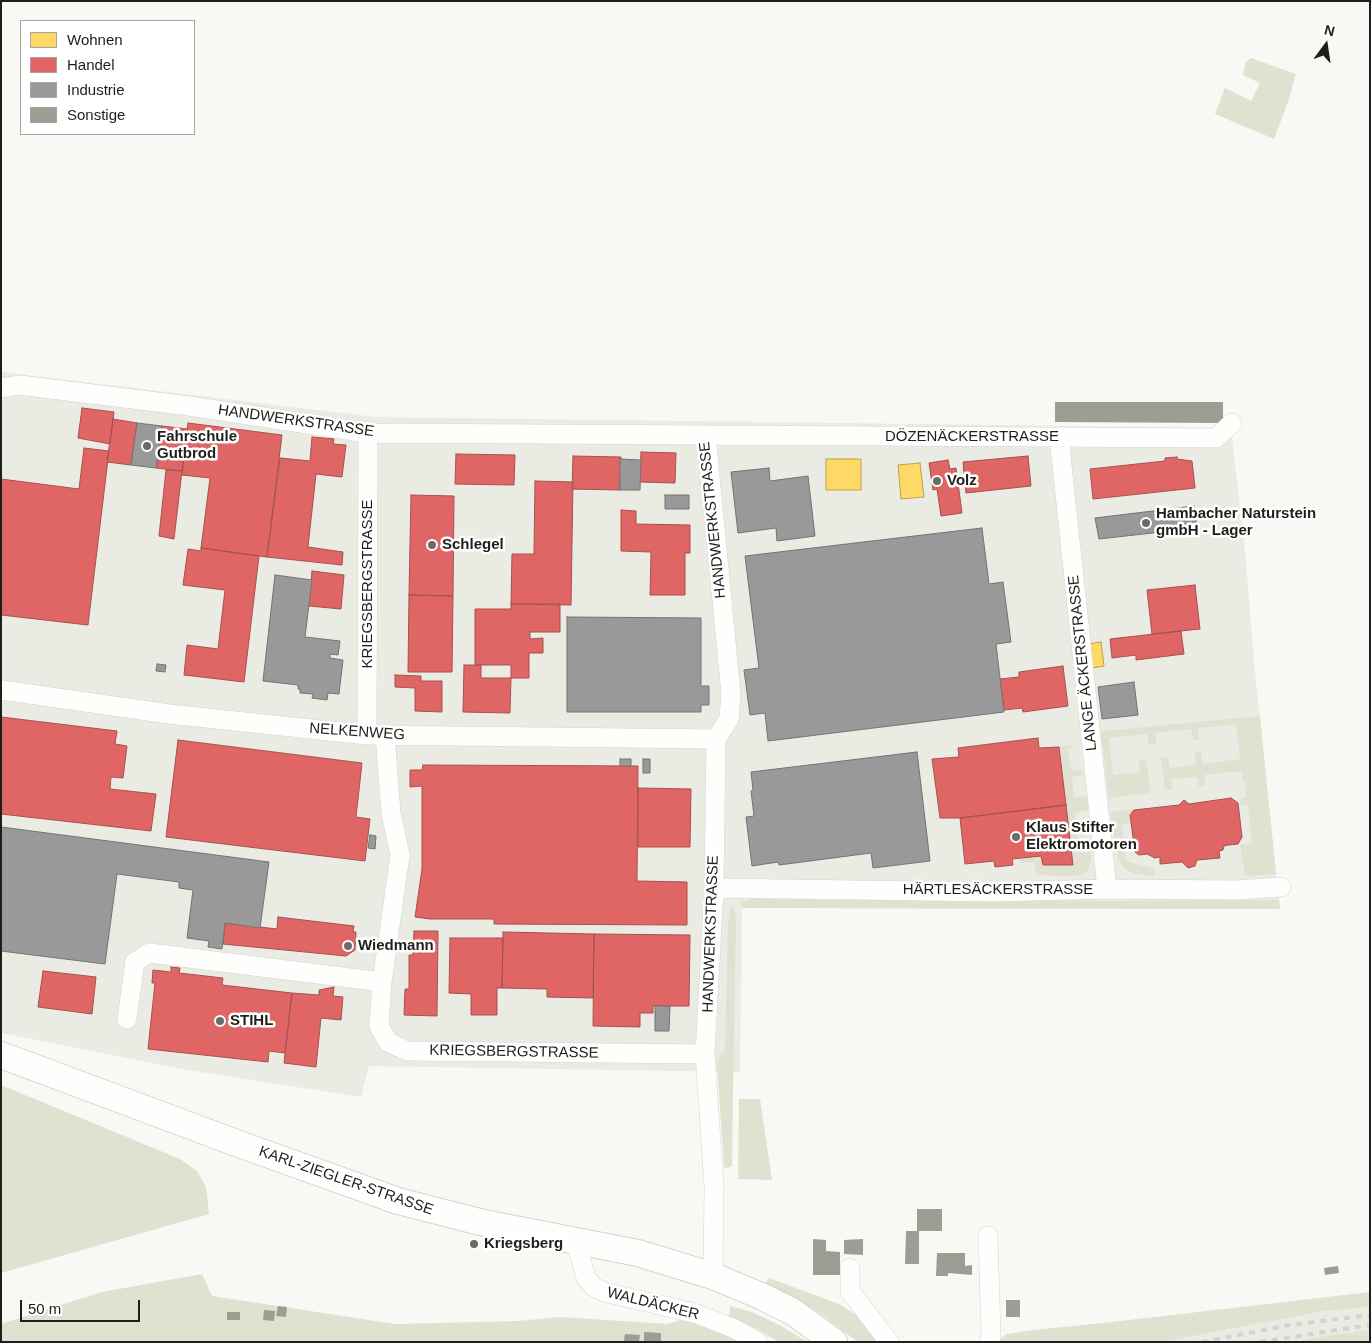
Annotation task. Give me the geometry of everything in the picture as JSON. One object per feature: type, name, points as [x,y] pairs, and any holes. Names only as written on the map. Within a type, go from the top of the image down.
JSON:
[{"type":"street","name":"HANDWERKSTRASSE","points":[[1,388],[19,385],[38,387],[189,406],[368,433],[706,435],[732,694],[729,719],[716,739],[714,888],[705,1054],[714,1186],[713,1276]]},
{"type":"street","name":"DÖZENÄCKERSTRASSE","points":[[706,435],[1216,438],[1232,423]]},
{"type":"street","name":"KRIEGSBERGSTRASSE","points":[[368,433],[376,736],[400,855],[382,982],[379,1026],[388,1042],[407,1051],[705,1054]]},
{"type":"street","name":"LANGE ÄCKERSTRASSE","points":[[1059,437],[1107,889]]},
{"type":"street","name":"NELKENWEG","points":[[1,690],[169,714],[376,736],[716,739]]},
{"type":"street","name":"HÄRTLESÄCKERSTRASSE","points":[[714,888],[994,892],[1107,889],[1237,890],[1281,886]]},
{"type":"street","points":[[128,1019],[135,962],[149,953],[382,982]]},
{"type":"street","name":"KARL-ZIEGLER-STRASSE","points":[[1,1055],[398,1201],[475,1221],[638,1253],[713,1276],[761,1296],[792,1312],[834,1342]]},
{"type":"street","points":[[988,1236],[992,1336],[990,1342]]},
{"type":"street","name":"WALDÄCKER","points":[[576,1241],[586,1278],[594,1287],[604,1292],[694,1313],[733,1328],[758,1342]]},
{"type":"street","points":[[850,1268],[850,1291],[889,1342]]},
{"type":"shaded area","points":[[1,372],[376,417],[1231,428],[1280,909],[742,908],[740,1072],[369,1066],[361,1097],[187,1070],[1,1033]]},
{"type":"shaded area","points":[[1370,1307],[1370,1330],[1294,1342],[1163,1342],[1324,1311]]},
{"type":"green space","points":[[1251,58],[1296,74],[1274,139],[1215,114],[1225,88],[1251,101],[1260,83],[1243,75],[1246,62]]},
{"type":"green space","points":[[1260,716],[1276,874],[1245,876],[1240,845],[1252,844],[1248,805],[1241,805],[1240,799],[1246,796],[1245,782],[1243,782],[1241,771],[1204,775],[1205,786],[1199,787],[1197,777],[1171,779],[1172,790],[1165,791],[1161,757],[1168,757],[1170,768],[1196,765],[1195,753],[1201,752],[1203,764],[1240,759],[1236,724],[1198,728],[1199,740],[1193,740],[1191,729],[1155,733],[1156,744],[1149,745],[1147,734],[1109,738],[1113,775],[1140,772],[1139,760],[1146,759],[1150,793],[1109,798],[1101,733],[1103,731]]},
{"type":"green space","points":[[1073,745],[1073,748],[1068,749],[1071,771],[1082,770],[1083,775],[1072,777],[1074,798],[1088,796],[1088,811],[1075,812],[1079,848],[1092,847],[1090,865],[1086,873],[1074,876],[1036,875],[1034,862],[1020,863],[1019,858],[1041,856],[1043,865],[1073,865],[1059,747]]},
{"type":"green space","points":[[1136,809],[1130,813],[1131,823],[1122,824],[1126,861],[1154,869],[1155,876],[1135,874],[1124,868],[1117,857],[1110,812]]},
{"type":"green space","points":[[751,899],[1279,900],[1280,909],[742,908],[742,902]]},
{"type":"green space","points":[[733,906],[736,916],[732,1166],[728,1168],[724,1167],[717,1064],[719,1056],[725,1050],[728,927],[730,910]]},
{"type":"green space","points":[[1,1085],[180,1159],[197,1171],[206,1187],[209,1214],[1,1273]]},
{"type":"green space","points":[[739,1099],[760,1099],[772,1180],[738,1179]]},
{"type":"green space","points":[[202,1274],[212,1296],[395,1324],[518,1321],[561,1317],[668,1324],[680,1320],[715,1328],[739,1342],[1,1342],[1,1324],[102,1292]]},
{"type":"green space","points":[[769,1278],[839,1304],[856,1315],[880,1342],[858,1342],[815,1310],[764,1285]]},
{"type":"green space","points":[[1370,1292],[1370,1307],[1324,1311],[1163,1342],[997,1342],[1007,1334],[1034,1330]]},
{"type":"green space","points":[[730,1306],[752,1312],[808,1342],[779,1342],[755,1328],[729,1317]]},
{"type":"green space","points":[[1370,1330],[1370,1342],[1294,1342],[1325,1336]]},
{"type":"building: Wohnen","points":[[826,459],[861,459],[861,490],[826,490]]},
{"type":"building: Wohnen","points":[[920,463],[924,497],[901,499],[898,465]]},
{"type":"building: Wohnen","points":[[1101,642],[1104,666],[1092,668],[1089,644]]},
{"type":"building: Handel","points":[[82,408],[114,412],[110,444],[78,438]]},
{"type":"building: Handel","points":[[113,419],[137,423],[131,465],[107,462]]},
{"type":"building: Handel","points":[[188,423],[282,435],[267,557],[201,548],[210,478],[182,475]]},
{"type":"building: Handel","points":[[162,426],[187,429],[182,471],[156,468]]},
{"type":"building: Handel","points":[[312,437],[334,439],[333,444],[346,445],[342,477],[316,474],[308,547],[343,552],[342,565],[267,557],[280,458],[310,461]]},
{"type":"building: Handel","points":[[84,448],[109,451],[88,625],[1,615],[1,479],[79,489]]},
{"type":"building: Handel","points":[[641,452],[676,453],[675,483],[640,482]]},
{"type":"building: Handel","points":[[456,454],[515,455],[514,485],[455,484]]},
{"type":"building: Handel","points":[[573,456],[621,457],[620,490],[572,489]]},
{"type":"building: Handel","points":[[1028,456],[1031,486],[966,493],[963,462]]},
{"type":"building: Handel","points":[[1177,457],[1177,459],[1192,461],[1195,488],[1093,499],[1090,469],[1165,461],[1165,458]]},
{"type":"building: Handel","points":[[948,460],[950,469],[956,468],[962,513],[941,516],[937,489],[933,490],[929,463]]},
{"type":"building: Handel","points":[[166,470],[182,471],[174,539],[159,536]]},
{"type":"building: Handel","points":[[535,481],[573,482],[571,605],[511,604],[512,554],[534,554]]},
{"type":"building: Handel","name":"Schlegel","points":[[411,495],[454,496],[453,596],[409,595]]},
{"type":"building: Handel","points":[[621,510],[636,511],[636,524],[690,525],[690,553],[685,553],[685,595],[650,595],[651,552],[621,551]]},
{"type":"building: Handel","points":[[201,548],[259,556],[244,682],[184,675],[187,645],[218,649],[225,590],[183,585],[188,549],[201,551]]},
{"type":"building: Handel","points":[[312,571],[344,575],[341,609],[309,606]]},
{"type":"building: Handel","points":[[1195,585],[1200,629],[1152,634],[1147,590]]},
{"type":"building: Handel","points":[[409,595],[453,596],[452,672],[408,672]]},
{"type":"building: Handel","points":[[511,604],[560,604],[560,632],[530,632],[530,639],[543,638],[543,653],[529,653],[529,678],[511,678],[511,665],[475,665],[475,609],[511,609]]},
{"type":"building: Handel","points":[[1181,631],[1184,654],[1136,660],[1136,655],[1112,658],[1110,639]]},
{"type":"building: Handel","points":[[464,665],[481,665],[481,678],[511,678],[510,713],[463,712]]},
{"type":"building: Handel","points":[[1063,666],[1068,706],[1023,712],[1022,708],[1004,710],[1000,679],[1019,677],[1019,672]]},
{"type":"building: Handel","points":[[395,675],[421,676],[421,681],[442,681],[442,712],[415,711],[415,688],[395,687]]},
{"type":"building: Handel","points":[[1,717],[117,731],[115,744],[127,746],[123,778],[111,777],[110,789],[156,794],[151,831],[1,814]]},
{"type":"building: Handel","points":[[1038,738],[1039,748],[1059,747],[1066,805],[960,818],[940,818],[932,759],[959,757],[958,748]]},
{"type":"building: Handel","points":[[178,740],[362,763],[356,817],[370,819],[365,861],[166,837]]},
{"type":"building: Handel","points":[[423,765],[638,766],[637,881],[687,882],[687,925],[494,924],[494,919],[430,919],[415,917],[422,869],[422,786],[410,787],[410,770],[422,770]]},
{"type":"building: Handel","points":[[638,788],[691,789],[690,847],[638,847]]},
{"type":"building: Handel","points":[[1231,798],[1238,803],[1242,837],[1238,844],[1224,846],[1223,850],[1219,851],[1220,858],[1197,860],[1195,866],[1188,868],[1182,862],[1160,864],[1160,857],[1155,858],[1147,854],[1139,855],[1135,852],[1130,815],[1134,810],[1179,805],[1184,800],[1189,804]]},
{"type":"building: Handel","name":"Klaus Stifter Elektromotoren","points":[[1066,805],[1073,865],[1043,865],[1041,856],[1012,859],[1013,865],[995,867],[994,861],[965,864],[960,818]]},
{"type":"building: Handel","points":[[278,917],[354,926],[353,932],[356,932],[355,950],[346,956],[223,944],[225,923],[277,929]]},
{"type":"building: Handel","points":[[414,931],[438,931],[437,1016],[404,1015],[405,989],[409,989],[409,955],[413,955]]},
{"type":"building: Handel","points":[[503,932],[594,934],[593,998],[547,997],[547,989],[502,988]]},
{"type":"building: Handel","points":[[594,934],[690,935],[689,1006],[653,1006],[653,1013],[640,1013],[640,1027],[593,1026]]},
{"type":"building: Handel","points":[[450,938],[503,938],[502,988],[497,988],[497,1015],[471,1015],[471,994],[449,993]]},
{"type":"building: Handel","name":"STIHL","points":[[171,967],[180,968],[179,973],[223,978],[222,985],[292,993],[285,1053],[269,1051],[268,1062],[148,1049],[155,983],[152,983],[153,970],[171,972]]},
{"type":"building: Handel","points":[[43,971],[96,977],[92,1014],[38,1007]]},
{"type":"building: Handel","points":[[334,987],[333,996],[343,997],[341,1020],[321,1018],[316,1067],[284,1063],[292,993],[319,995],[319,990]]},
{"type":"building: Industrie","name":"Fahrschule Gutbrod","points":[[137,423],[162,426],[156,468],[131,465]]},
{"type":"building: Industrie","points":[[620,459],[641,460],[640,490],[620,490]]},
{"type":"building: Industrie","points":[[769,468],[770,481],[808,476],[815,536],[777,541],[776,528],[738,533],[731,472]]},
{"type":"building: Industrie","points":[[665,495],[689,495],[689,509],[665,509]]},
{"type":"building: Industrie","name":"Hambacher Naturstein gmbH - Lager","points":[[1194,506],[1197,528],[1099,539],[1095,518]]},
{"type":"building: Industrie","points":[[982,528],[989,584],[1003,582],[1011,642],[996,644],[1004,712],[768,741],[765,713],[750,715],[744,670],[759,668],[745,556]]},
{"type":"building: Industrie","points":[[275,575],[312,580],[305,637],[340,641],[338,655],[330,654],[330,658],[343,660],[339,694],[328,693],[327,700],[312,698],[313,694],[300,693],[298,685],[263,681]]},
{"type":"building: Industrie","points":[[567,617],[701,618],[701,686],[709,686],[709,705],[701,705],[701,712],[567,712]]},
{"type":"building: Industrie","points":[[157,664],[166,665],[165,672],[156,671]]},
{"type":"building: Industrie","points":[[1134,682],[1138,715],[1102,719],[1098,687]]},
{"type":"building: Industrie","points":[[917,752],[930,861],[873,868],[871,853],[779,865],[778,862],[752,866],[746,817],[754,816],[751,772]]},
{"type":"building: Industrie","points":[[620,759],[631,759],[631,766],[620,766]]},
{"type":"building: Industrie","points":[[643,759],[650,759],[650,773],[643,773]]},
{"type":"building: Industrie","points":[[1,827],[269,862],[260,928],[225,923],[222,949],[208,947],[209,941],[187,938],[193,890],[179,888],[179,882],[117,874],[105,964],[1,951]]},
{"type":"building: Industrie","points":[[370,835],[376,836],[375,849],[368,848]]},
{"type":"building: Industrie","points":[[655,1006],[670,1006],[669,1031],[655,1031]]},
{"type":"building: Sonstige","points":[[1055,402],[1223,402],[1223,423],[1055,422]]},
{"type":"building: Sonstige","points":[[917,1209],[942,1209],[942,1231],[919,1231],[919,1264],[905,1264],[906,1231],[917,1231]]},
{"type":"building: Sonstige","points":[[813,1239],[826,1240],[826,1251],[840,1252],[840,1275],[813,1275]]},
{"type":"building: Sonstige","points":[[863,1239],[863,1255],[844,1254],[844,1240]]},
{"type":"building: Sonstige","points":[[937,1253],[965,1253],[965,1266],[972,1265],[972,1275],[948,1273],[948,1276],[936,1276]]},
{"type":"building: Sonstige","points":[[1338,1266],[1339,1273],[1325,1275],[1324,1268]]},
{"type":"building: Sonstige","points":[[1006,1300],[1020,1300],[1020,1317],[1006,1317]]},
{"type":"building: Sonstige","points":[[278,1306],[287,1307],[286,1317],[276,1316]]},
{"type":"building: Sonstige","points":[[264,1310],[275,1311],[274,1321],[263,1320]]},
{"type":"building: Sonstige","points":[[227,1312],[240,1312],[240,1320],[227,1320]]},
{"type":"building: Sonstige","points":[[644,1332],[661,1333],[661,1342],[644,1341]]},
{"type":"building: Sonstige","points":[[625,1334],[640,1335],[639,1342],[624,1341]]},
{"type":"railway","points":[[1202,1342],[1290,1325],[1370,1315]]},
{"type":"railway","points":[[1260,1342],[1370,1325]]},
{"type":"place","name":"Fahrschule Gutbrod","points":[[147,446]]},
{"type":"place","name":"Volz","points":[[937,481]]},
{"type":"place","name":"Hambacher Naturstein gmbH - Lager","points":[[1146,523]]},
{"type":"place","name":"Schlegel","points":[[432,545]]},
{"type":"place","name":"Klaus Stifter Elektromotoren","points":[[1016,837]]},
{"type":"place","name":"Wiedmann","points":[[348,946]]},
{"type":"place","name":"STIHL","points":[[220,1021]]},
{"type":"place","name":"Kriegsberg","points":[[474,1244]]}]
